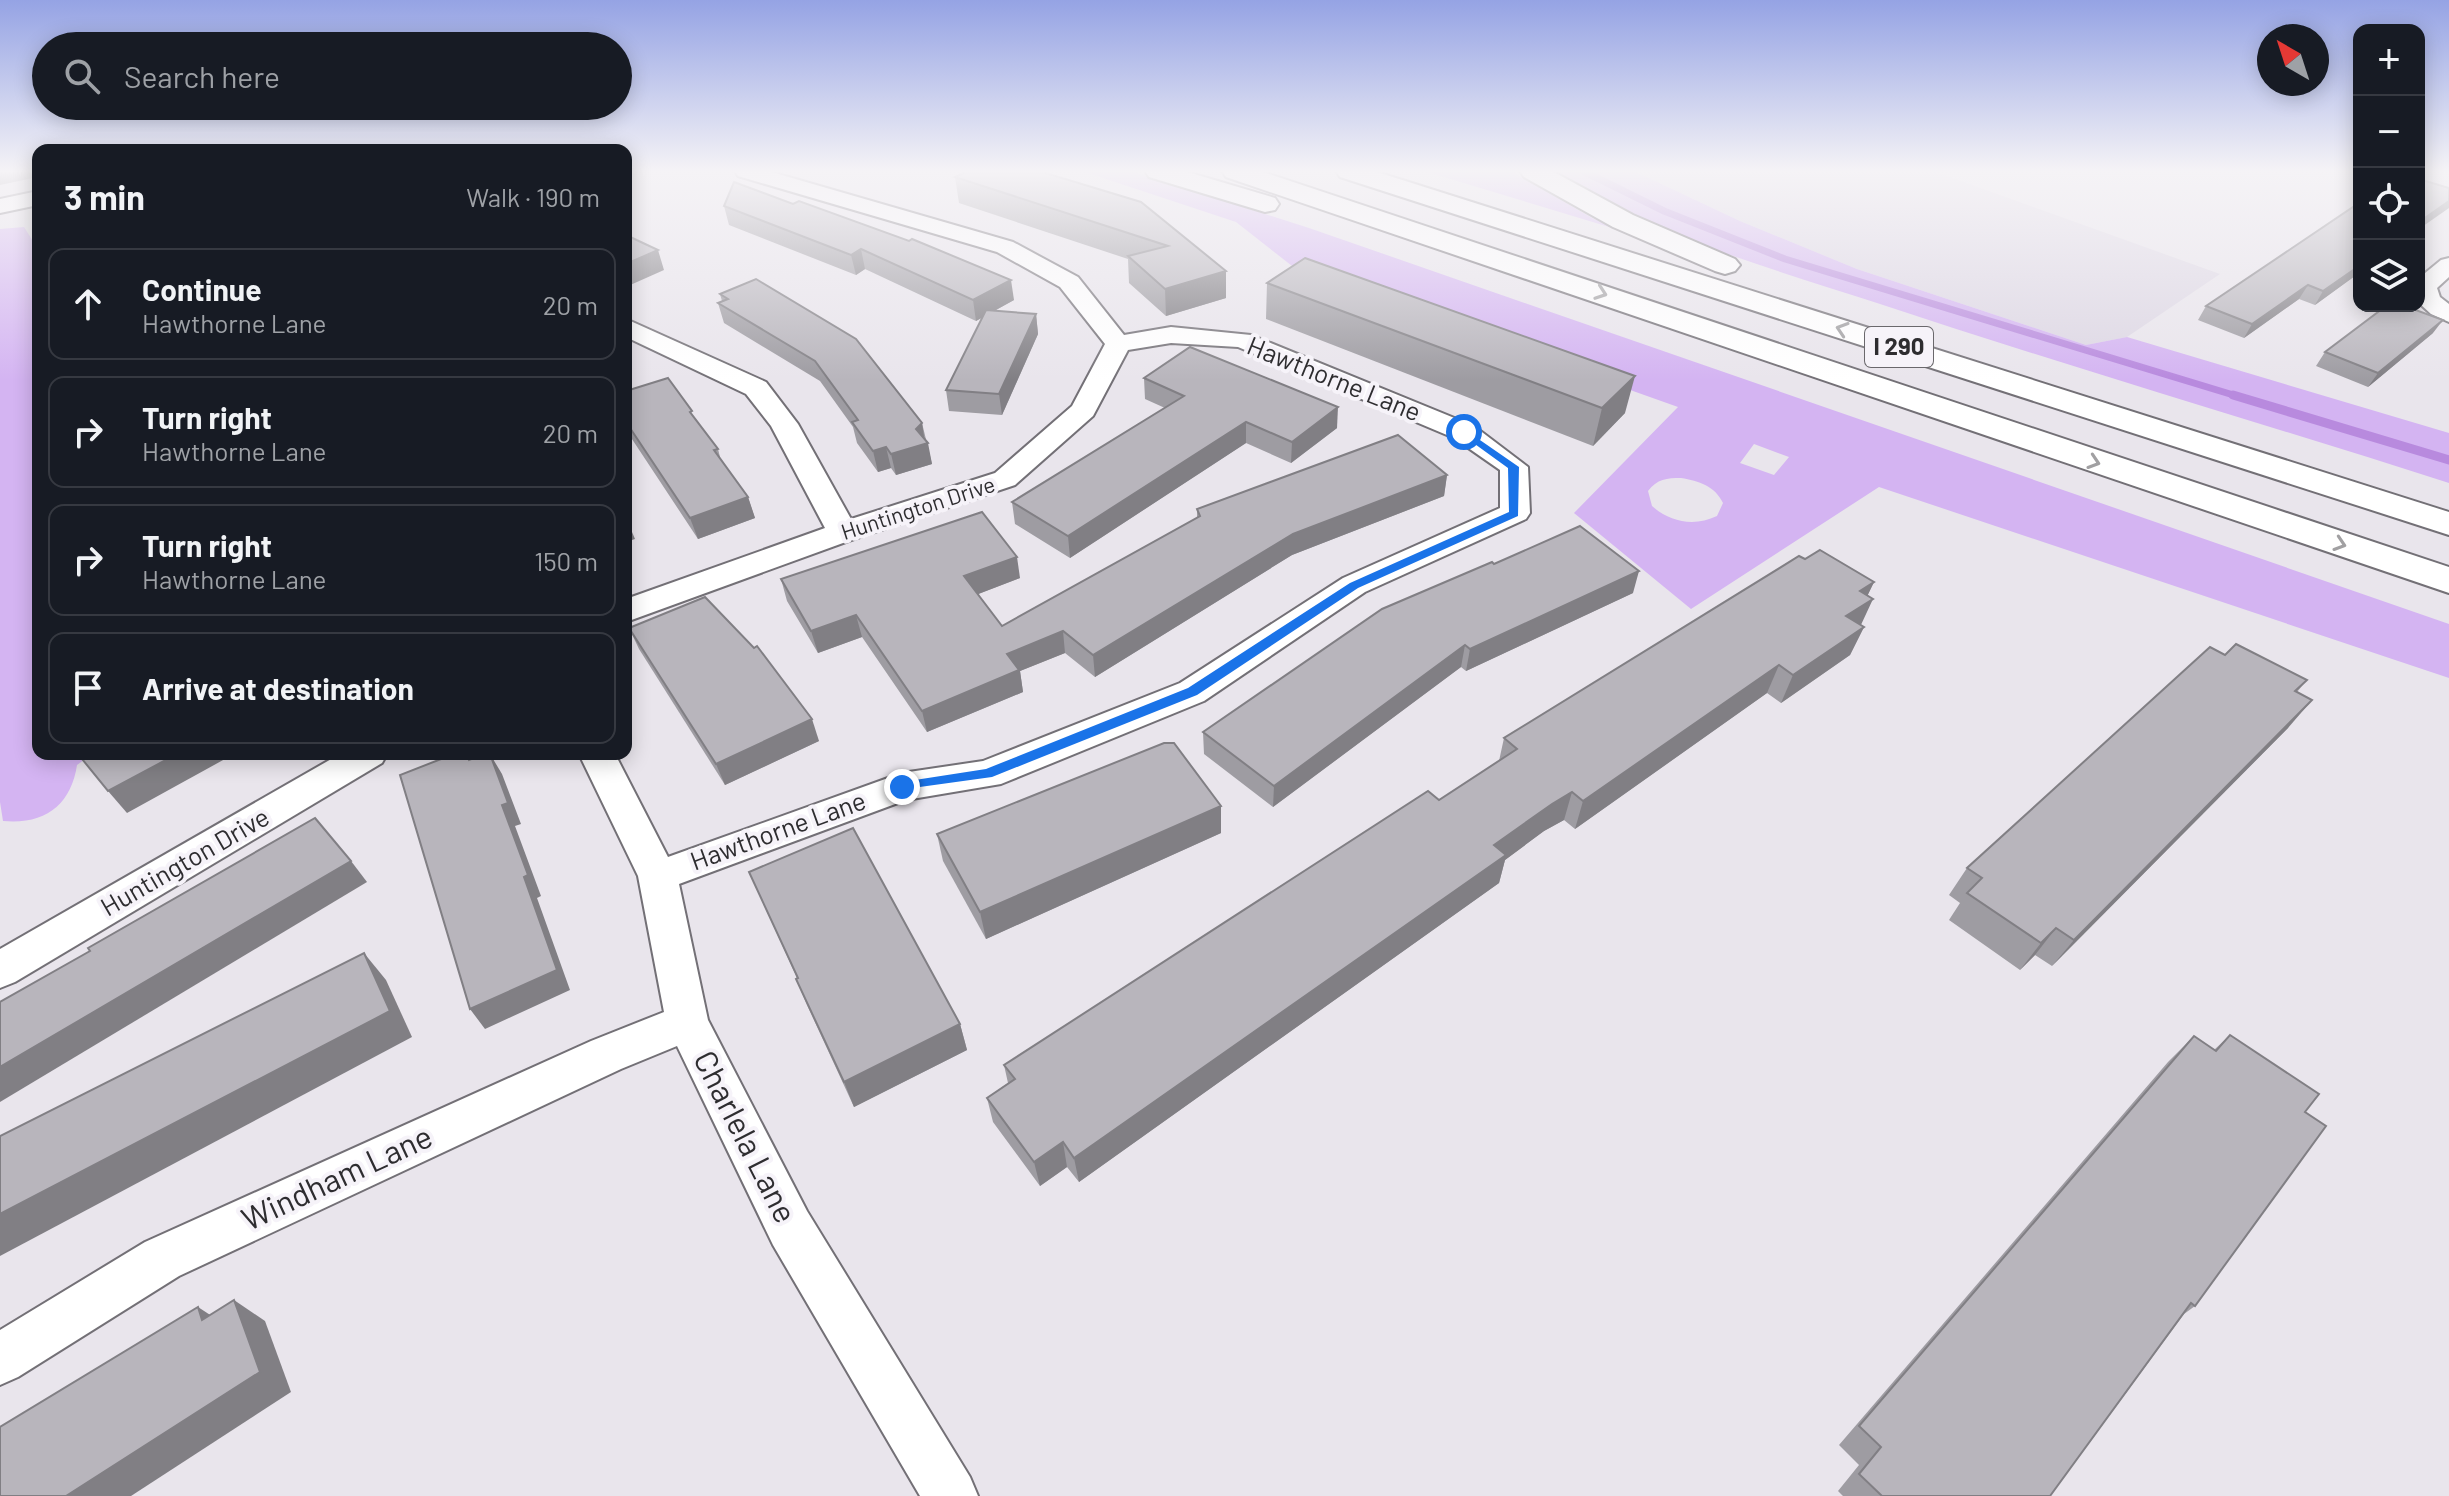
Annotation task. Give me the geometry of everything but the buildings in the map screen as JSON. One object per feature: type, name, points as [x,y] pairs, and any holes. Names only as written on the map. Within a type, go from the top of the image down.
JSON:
[{"type":"highway","points":[[1370,241],[1657,335],[2020,437]]},
{"type":"highway","name":"I 290","points":[[1441,241],[2449,580]]},
{"type":"highway","name":"I 290","points":[[1567,241],[2449,524]]},
{"type":"highway","points":[[1668,241],[1719,263],[2123,398],[2449,516]]},
{"type":"street","points":[[984,241],[1005,247],[1069,282],[1118,344]]},
{"type":"street","points":[[2449,265],[2424,286],[2426,297],[2437,309],[2449,314]]},
{"type":"street","points":[[632,330],[756,388],[784,424],[843,532]]},
{"type":"street","name":"Hawthorne Lane","points":[[658,876],[902,787],[988,774],[1192,692],[1354,585],[1515,513],[1514,467],[1464,432],[1242,340],[1171,335],[1118,344]]},
{"type":"street","name":"Huntington Drive","points":[[632,609],[843,532],[1005,479],[1083,410],[1118,344]]},
{"type":"street","name":"Huntington Drive","points":[[0,970],[359,760]]},
{"type":"street","name":"Charlela Lane","points":[[600,760],[658,876],[687,1022],[790,1228],[951,1496]]},
{"type":"street","name":"Windham Lane","points":[[0,1359],[162,1259],[592,1061],[687,1022]]},
{"type":"shaded area","points":[[0,241],[32,241],[32,760],[84,760],[77,765],[69,791],[62,801],[43,816],[31,820],[3,821],[0,802]]},
{"type":"shaded area","points":[[1260,241],[1346,241],[2449,624],[2449,678],[1879,487],[1691,609],[1574,513],[1678,407],[1301,273]],"holes":[[[1754,444],[1789,457],[1774,475],[1740,463]],[[1681,478],[1700,483],[1716,492],[1723,503],[1717,516],[1700,521],[1683,521],[1667,516],[1652,506],[1648,491],[1663,480]]]},
{"type":"shaded area","points":[[1692,241],[1788,241],[1857,269],[2086,345],[2127,337],[2449,433],[2449,483],[2020,349]]},
{"type":"shaded area","points":[[1788,241],[2128,241],[2220,274],[2127,337],[2086,345],[1857,269]]},
{"type":"waterway","points":[[1739,241],[1785,259],[2240,397]]},
{"type":"waterway","points":[[2233,395],[2449,460]]},
{"type":"route","points":[[902,787],[988,774],[1192,692],[1354,585],[1515,513],[1514,467],[1464,432]]}]
